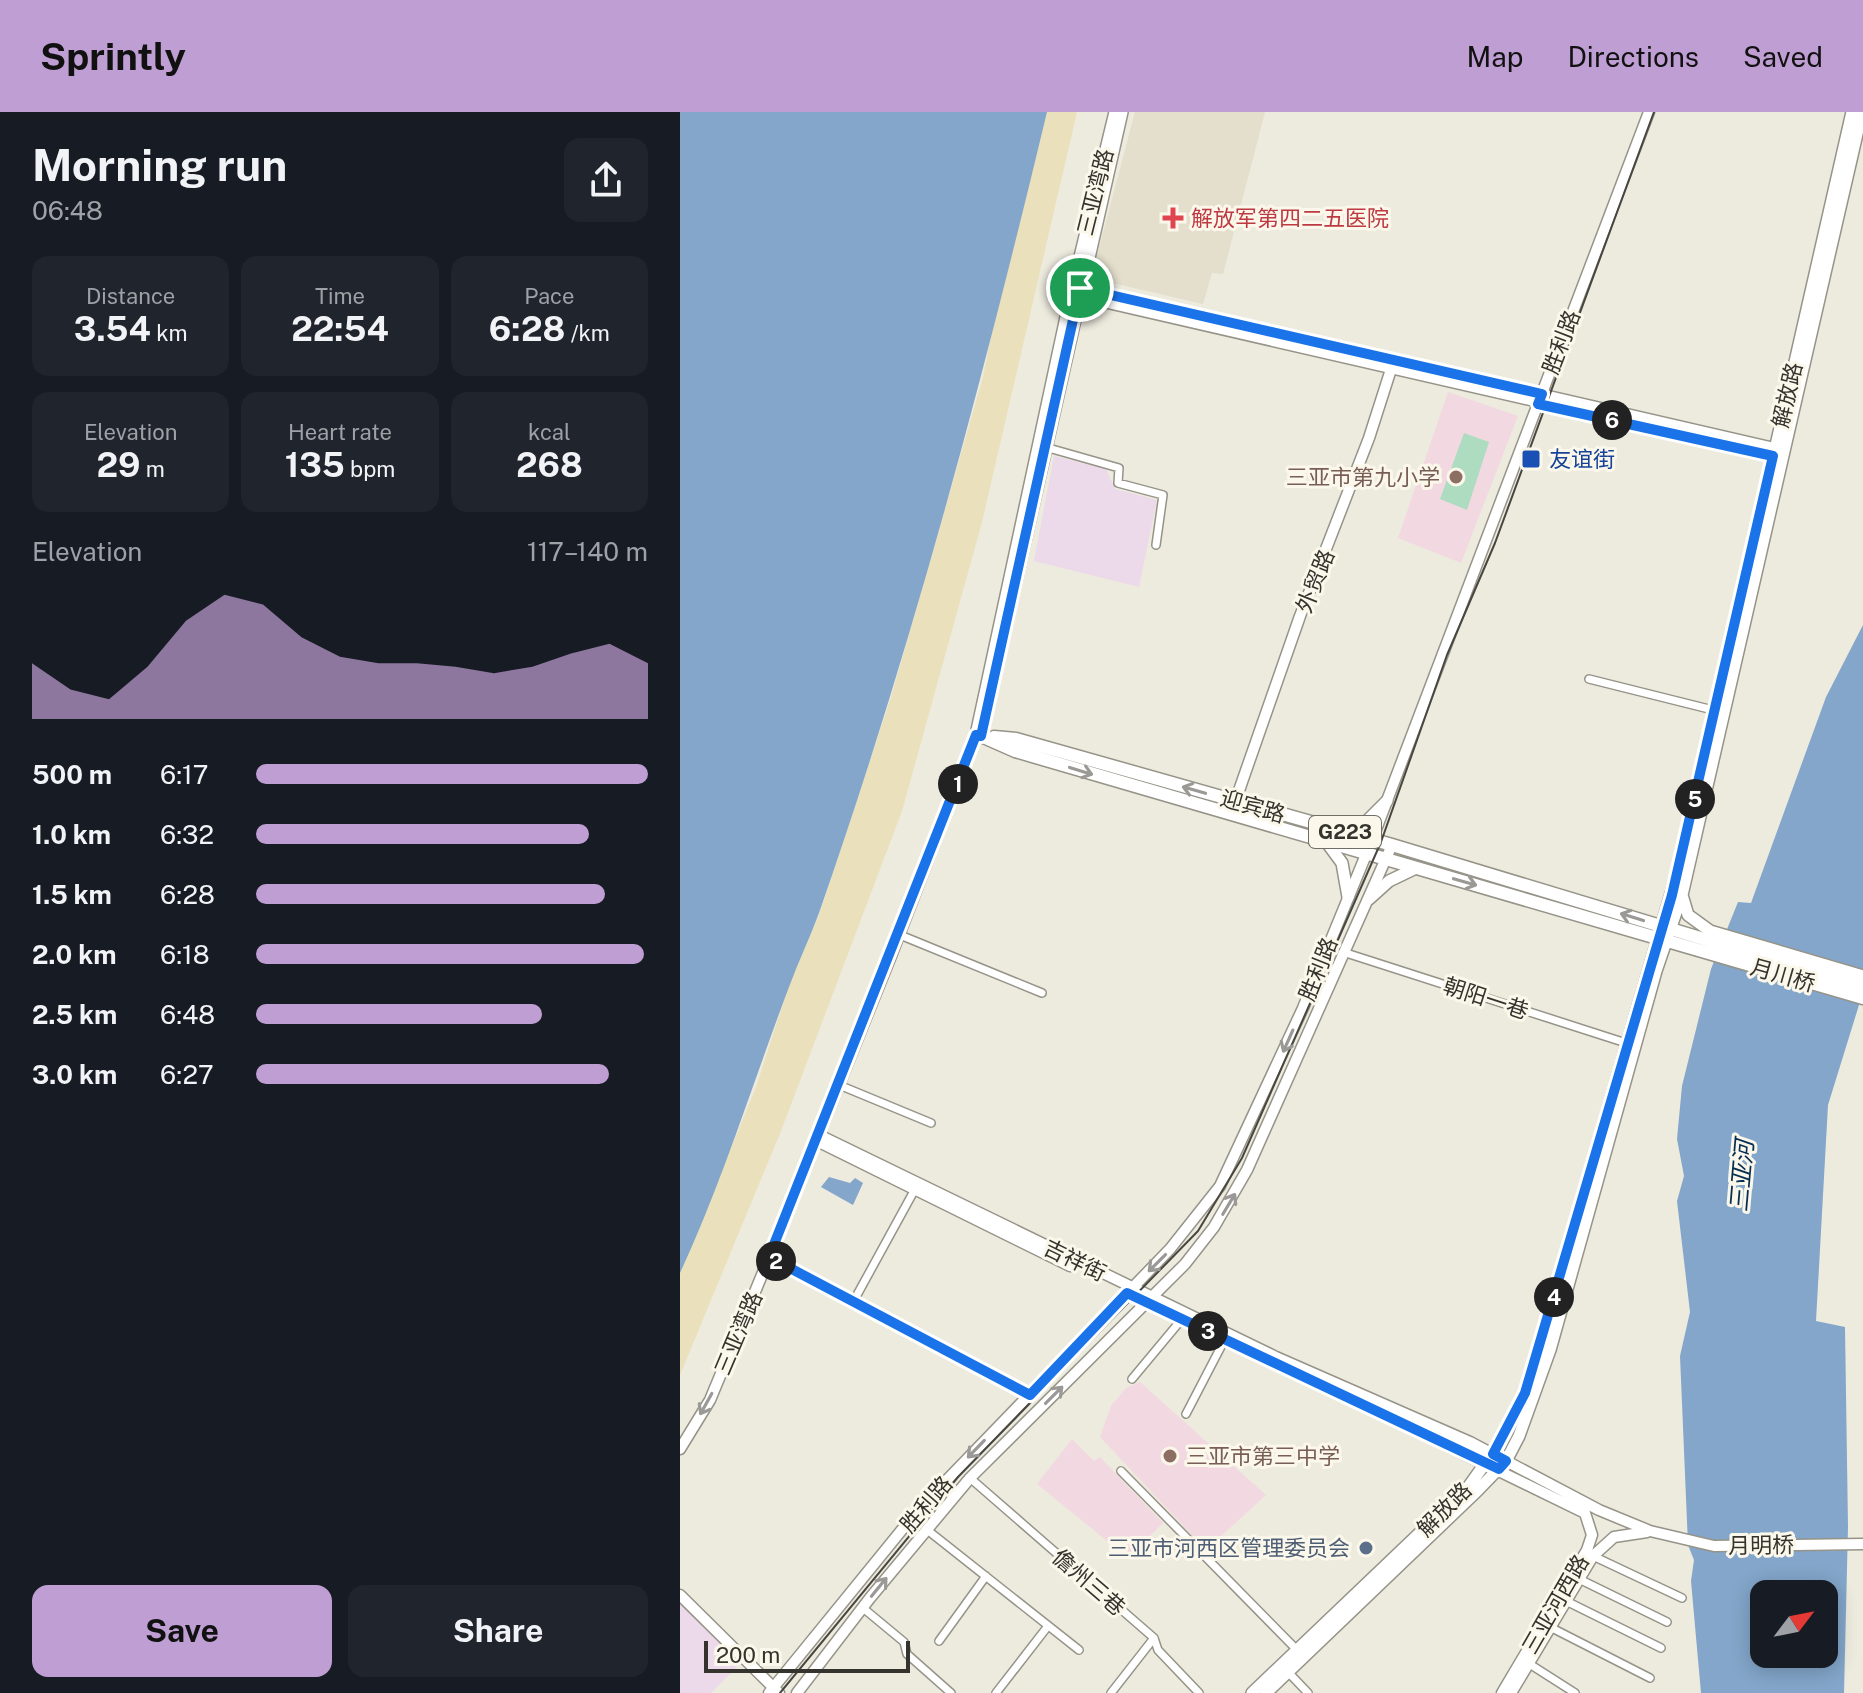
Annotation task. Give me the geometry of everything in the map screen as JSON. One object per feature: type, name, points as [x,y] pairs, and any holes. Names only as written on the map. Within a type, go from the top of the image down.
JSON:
[{"type":"highway","name":"迎宾路","points":[[978,736],[1016,739],[1392,845],[1664,933]]},
{"type":"highway","name":"迎宾路","points":[[978,736],[1015,751],[1328,844],[1664,933],[1706,941]]},
{"type":"highway","name":"月川桥","points":[[1706,941],[1863,987]]},
{"type":"highway","name":"月川桥","points":[[1706,941],[1863,998]]},
{"type":"main road","name":"三亚湾路","points":[[978,736],[1115,112]]},
{"type":"main road","name":"三亚湾路","points":[[680,1449],[710,1400],[978,736],[1045,447],[1075,291],[1122,112]]},
{"type":"main road","name":"胜利路","points":[[773,1691],[918,1510],[1188,1229],[1220,1186],[1303,1008],[1372,840],[1649,112]]},
{"type":"main road","name":"解放路","points":[[1252,1693],[1496,1462],[1525,1393],[1626,1043],[1664,933],[1682,895],[1852,112]]},
{"type":"main road","name":"解放路","points":[[1266,1693],[1496,1462],[1550,1350],[1664,933],[1862,112]]},
{"type":"main road","points":[[1075,291],[1779,453]]},
{"type":"main road","name":"外贸路","points":[[1235,802],[1300,616],[1358,470],[1393,364]]},
{"type":"main road","points":[[1336,830],[1364,824],[1387,801]]},
{"type":"main road","points":[[1328,844],[1342,863],[1348,897]]},
{"type":"main road","name":"胜利路","points":[[797,1693],[970,1478],[1150,1300],[1199,1247],[1232,1199],[1346,953],[1392,845]]},
{"type":"main road","points":[[1369,899],[1395,877],[1416,868]]},
{"type":"main road","points":[[1682,895],[1688,915],[1706,941],[1863,976]]},
{"type":"main road","name":"吉祥街","points":[[818,1138],[914,1191],[1129,1290]]},
{"type":"main road","name":"吉祥街","points":[[818,1138],[1129,1290],[1496,1462]]},
{"type":"main road","points":[[769,1257],[1030,1395]]},
{"type":"main road","name":"吉祥街","points":[[1150,1300],[1182,1319],[1496,1462]]},
{"type":"main road","points":[[1496,1462],[1655,1533]]},
{"type":"main road","name":"三亚河西路","points":[[1496,1462],[1576,1506],[1591,1524],[1592,1535],[1587,1550],[1502,1693]]},
{"type":"main road","name":"三亚河西路","points":[[1511,1693],[1593,1556],[1614,1537],[1655,1533]]},
{"type":"main road","name":"月明桥","points":[[1655,1533],[1714,1546],[1863,1544]]},
{"type":"main road","points":[[680,1595],[773,1691]]},
{"type":"street","points":[[1045,447],[1119,468],[1118,483],[1163,495],[1156,545]]},
{"type":"street","points":[[1589,679],[1717,711]]},
{"type":"street","points":[[900,935],[1042,993]]},
{"type":"street","name":"朝阳一巷","points":[[1346,953],[1626,1043]]},
{"type":"street","points":[[839,1085],[931,1123]]},
{"type":"street","points":[[857,1295],[914,1191]]},
{"type":"street","points":[[1132,1379],[1182,1319]]},
{"type":"street","points":[[1186,1414],[1225,1339]]},
{"type":"street","points":[[1121,1471],[1297,1650]]},
{"type":"street","name":"儋州三巷","points":[[970,1478],[1154,1638],[1158,1650],[1199,1693]]},
{"type":"street","points":[[926,1529],[1079,1650]]},
{"type":"street","points":[[1593,1556],[1682,1598]]},
{"type":"street","points":[[939,1641],[986,1576]]},
{"type":"street","points":[[1579,1579],[1667,1622]]},
{"type":"street","points":[[1566,1601],[1661,1648]]},
{"type":"street","points":[[863,1608],[904,1642],[907,1654],[951,1693]]},
{"type":"street","points":[[996,1693],[1048,1626]]},
{"type":"street","points":[[1550,1627],[1650,1678]]},
{"type":"street","points":[[1111,1693],[1154,1638]]},
{"type":"street","points":[[1528,1663],[1575,1693]]},
{"type":"street","points":[[1288,1672],[1308,1693]]},
{"type":"shaded area","name":"解放军第四二五医院","points":[[1135,112],[1265,112],[1223,274],[1212,273],[1203,304],[1091,278]]},
{"type":"shaded area","name":"三亚市第九小学","points":[[1448,392],[1518,416],[1461,563],[1398,538]]},
{"type":"shaded area","points":[[1054,456],[1106,469],[1115,489],[1157,500],[1139,587],[1034,561]]},
{"type":"shaded area","name":"三亚市第三中学","points":[[1140,1382],[1266,1495],[1206,1550],[1100,1437],[1111,1406],[1126,1388]]},
{"type":"shaded area","points":[[1072,1439],[1094,1461],[1100,1457],[1163,1523],[1128,1558],[1037,1484]]},
{"type":"shaded area","points":[[680,1604],[741,1663],[711,1693],[680,1693]]},
{"type":"green space","points":[[1464,433],[1489,442],[1467,510],[1440,499]]},
{"type":"sand","points":[[1047,112],[1077,112],[982,522],[902,811],[781,1131],[680,1375],[680,1273],[756,1087],[789,985],[819,915],[891,697],[983,377],[997,306]]},
{"type":"water","points":[[680,112],[1047,112],[971,415],[853,814],[737,1131],[680,1273]]},
{"type":"water","name":"三亚河","points":[[1863,625],[1863,992],[1828,1105],[1816,1321],[1845,1327],[1848,1527],[1844,1693],[1701,1693],[1691,1581],[1694,1560],[1688,1545],[1680,1356],[1690,1312],[1677,1201],[1684,1176],[1677,1139],[1682,1086],[1711,969],[1738,902],[1751,903],[1826,697]]},
{"type":"water","points":[[829,1177],[850,1183],[855,1178],[863,1183],[853,1205],[821,1187]]},
{"type":"tram line","points":[[780,1693],[958,1477],[1198,1231],[1242,1158],[1381,842],[1447,655],[1495,543],[1654,112]]},
{"type":"place","name":"解放军第四二五医院","points":[[1173,218]]},
{"type":"place","name":"友谊街","points":[[1531,459]]},
{"type":"place","name":"三亚市第九小学","points":[[1456,477]]},
{"type":"place","name":"三亚市第三中学","points":[[1170,1456]]},
{"type":"place","name":"三亚市河西区管理委员会","points":[[1366,1548]]},
{"type":"route","points":[[1080,288],[1542,394],[1538,404],[1773,456],[1717,711],[1672,895],[1525,1393],[1493,1454],[1506,1461],[1499,1469],[1127,1293],[1078,1341],[1030,1395],[769,1257],[891,956],[976,735],[981,736],[1080,288]]}]
